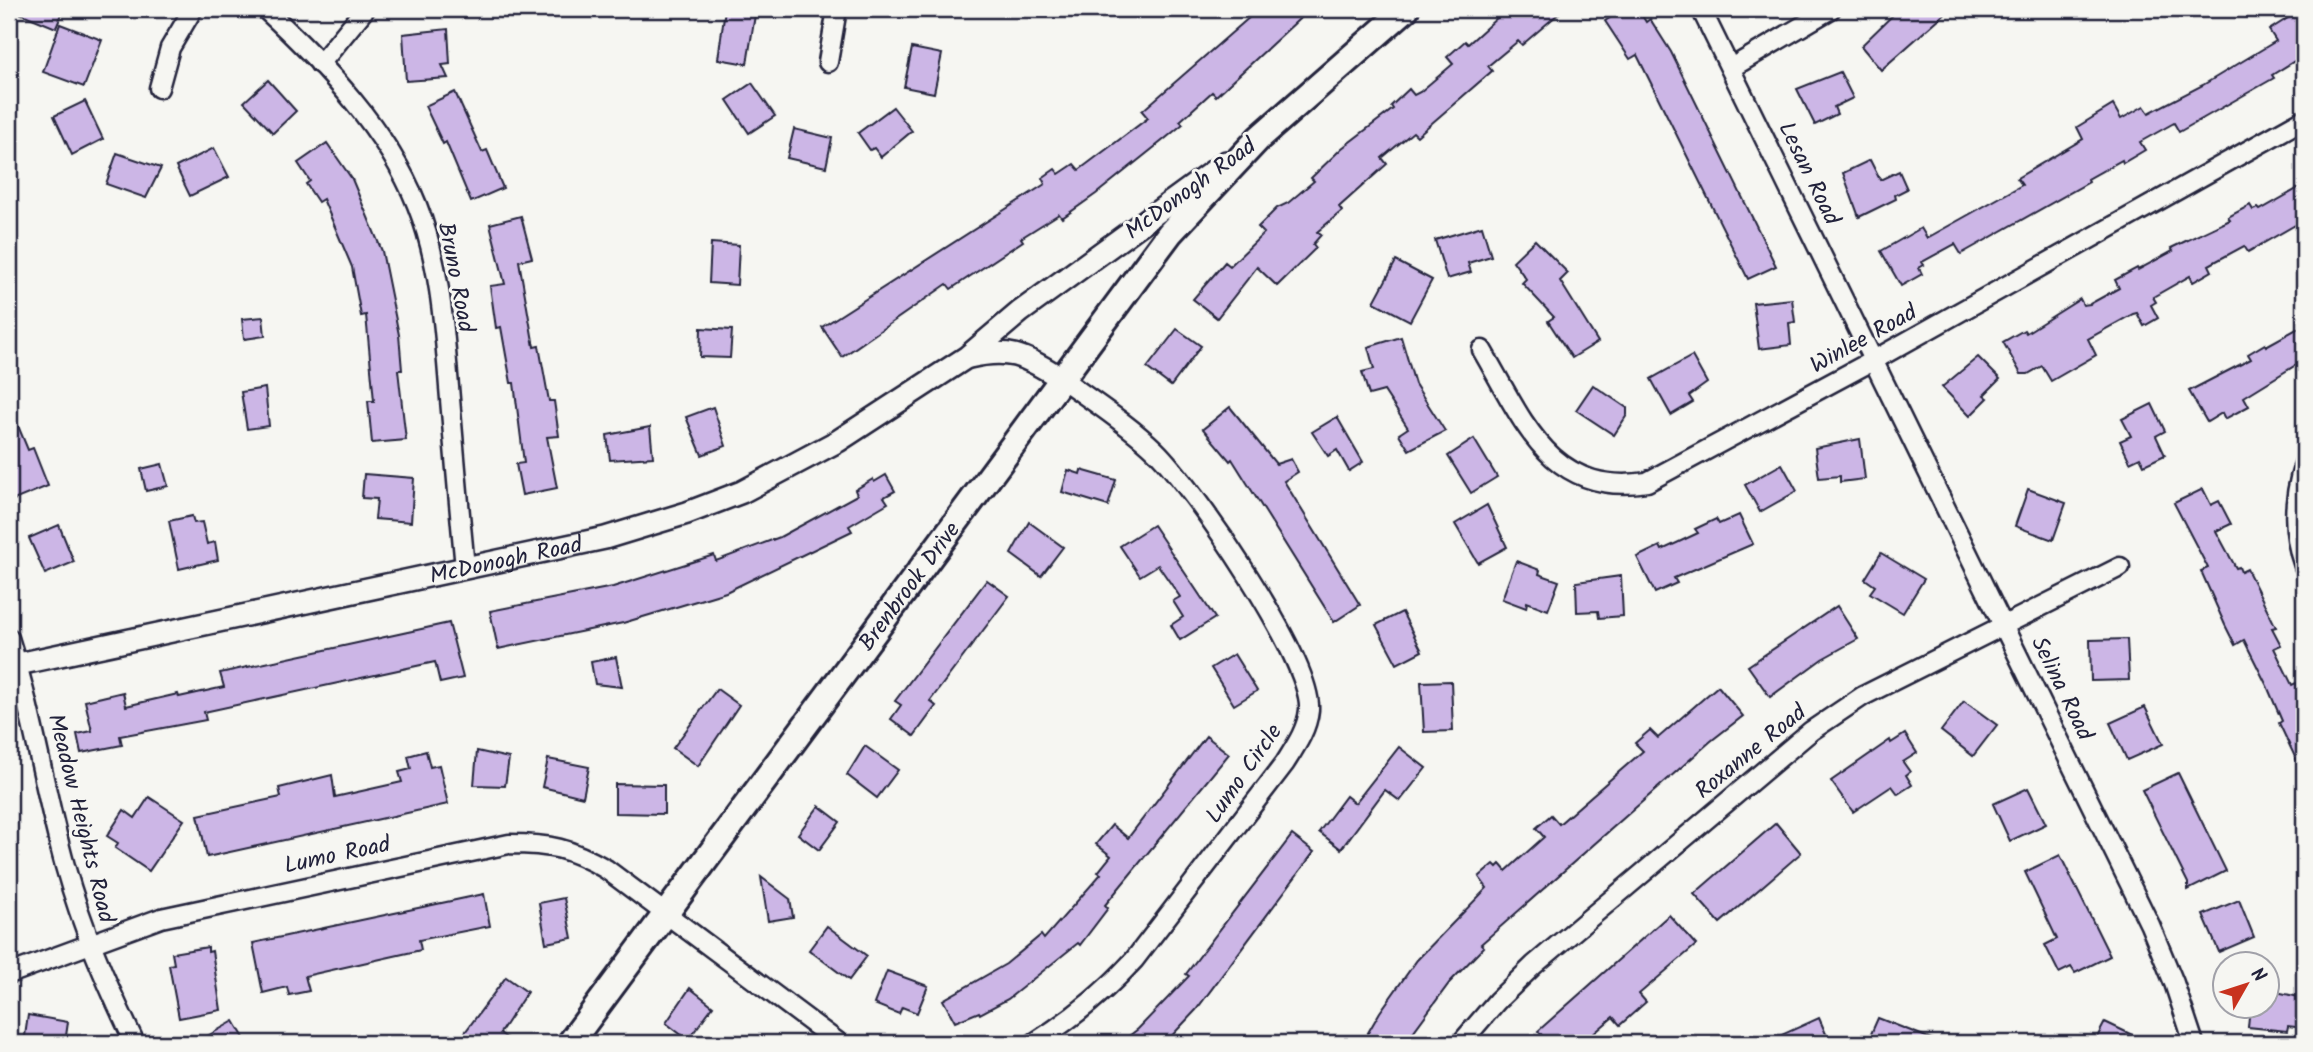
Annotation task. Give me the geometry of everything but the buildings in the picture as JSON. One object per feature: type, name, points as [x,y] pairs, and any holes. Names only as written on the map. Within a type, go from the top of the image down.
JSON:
[{"type":"main road","name":"McDonogh Road","points":[[1259,138],[1406,9]]},
{"type":"main road","name":"Brenbrook Drive","points":[[570,1043],[1170,233],[1207,190],[1259,138]]},
{"type":"street","points":[[159,88],[170,48],[193,9]]},
{"type":"street","name":"Bruno Road","points":[[265,9],[320,64],[367,121],[394,161],[416,203],[431,250],[442,302],[465,567]]},
{"type":"street","points":[[320,64],[365,9]]},
{"type":"street","points":[[828,62],[837,9]]},
{"type":"street","name":"Lesan Road","points":[[1702,9],[1874,360]]},
{"type":"street","points":[[1731,68],[1831,9]]},
{"type":"street","name":"Winlee Road","points":[[1482,350],[1545,452],[1565,469],[1590,481],[1619,486],[1647,482],[1874,360],[2304,119]]},
{"type":"street","name":"McDonogh Road","points":[[13,665],[605,538],[687,513],[742,492],[838,441],[967,358],[1020,312],[1259,138]]},
{"type":"street","name":"McDonogh Road","points":[[967,358],[995,351],[1008,352],[1022,355],[1061,378]]},
{"type":"street","name":"Selina Road","points":[[1874,360],[2150,925],[2174,983],[2194,1043]]},
{"type":"street","name":"Lumo Circle","points":[[1034,1043],[1079,1013],[1134,960],[1285,763],[1302,735],[1309,710],[1303,674],[1288,644],[1201,503],[1154,449],[1061,378]]},
{"type":"street","points":[[2304,464],[2298,484],[2295,516],[2297,547],[2304,566]]},
{"type":"street","name":"Roxanne Road","points":[[1461,1043],[1497,1001],[1534,965],[1811,730],[1863,696],[2004,622],[2120,567]]},
{"type":"street","name":"Meadow Heights Road","points":[[9,638],[13,665],[64,864],[89,944],[135,1043]]},
{"type":"street","name":"Lumo Road","points":[[9,974],[161,918],[509,844],[546,844],[575,851],[606,869],[666,914]]},
{"type":"street","points":[[666,914],[839,1043]]}]
